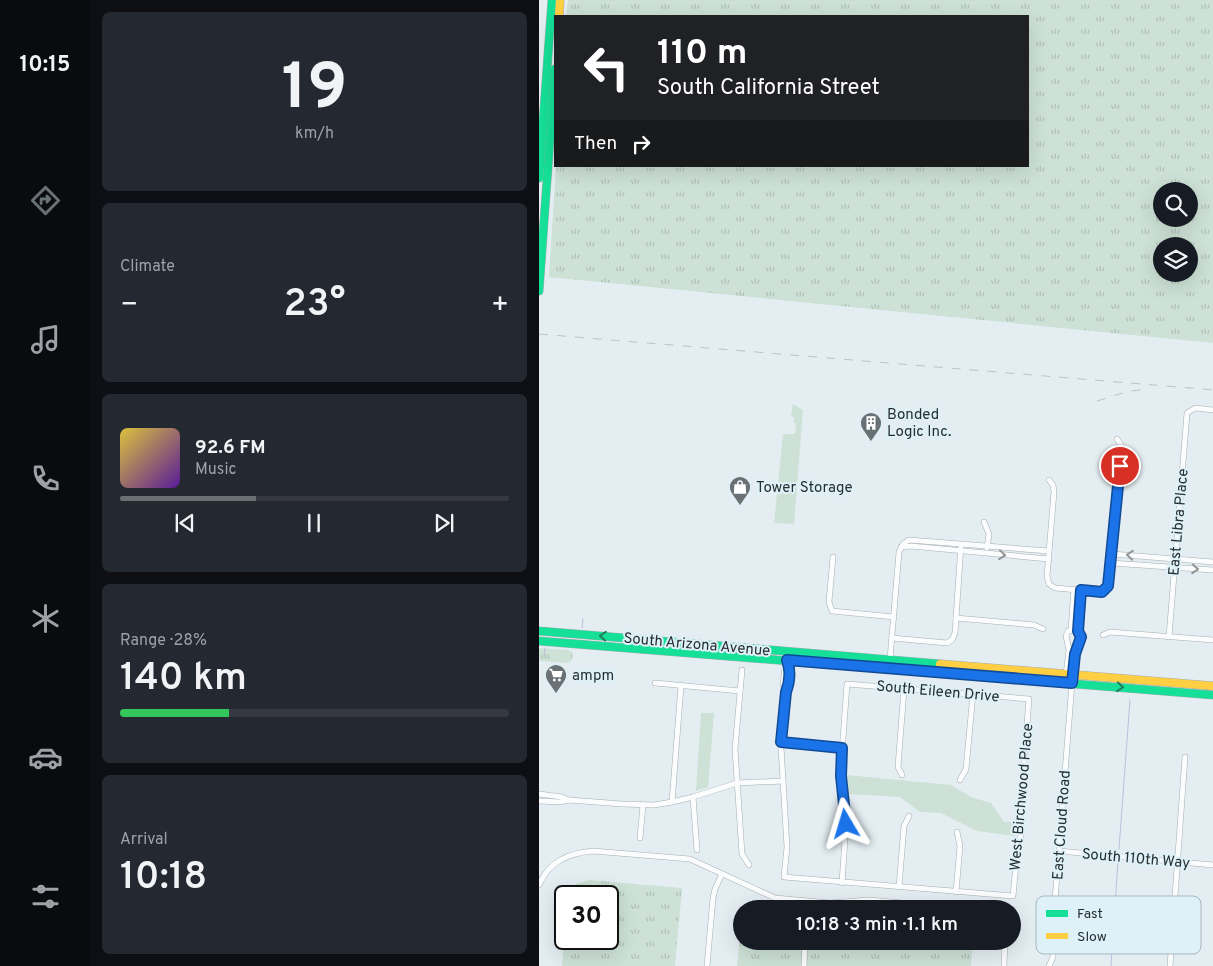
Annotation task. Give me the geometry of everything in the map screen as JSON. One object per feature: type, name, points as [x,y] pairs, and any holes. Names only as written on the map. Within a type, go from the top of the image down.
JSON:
[{"type":"main road","points":[[539,178],[552,0]]},
{"type":"main road","points":[[559,15],[560,0]]},
{"type":"main road","points":[[539,291],[542,143],[554,75]]},
{"type":"main road","name":"South Arizona Avenue","points":[[539,631],[787,660],[1213,695]]},
{"type":"main road","name":"South Arizona Avenue","points":[[539,640],[787,651],[1213,686]]},
{"type":"street","name":"East Libra Place","points":[[1169,637],[1187,412],[1195,408],[1213,410]]},
{"type":"street","points":[[1049,480],[1053,485],[1054,492],[1047,576],[1049,584],[1055,588],[1102,592],[1108,586],[1112,554],[1121,449],[1121,445],[1117,440]]},
{"type":"street","points":[[985,522],[989,534],[986,545],[987,553]]},
{"type":"street","points":[[890,660],[899,552],[909,540],[987,553],[1049,559]]},
{"type":"street","points":[[961,548],[986,545],[1049,551]]},
{"type":"street","points":[[892,638],[947,643],[954,636],[961,548]]},
{"type":"street","points":[[1112,554],[1213,562]]},
{"type":"street","points":[[833,557],[830,608],[835,612],[894,617]]},
{"type":"street","points":[[1111,563],[1213,570]]},
{"type":"street","points":[[1069,674],[1069,650],[1066,636],[1071,630],[1074,589]]},
{"type":"street","points":[[1069,674],[1077,645],[1081,639],[1081,634],[1078,631],[1081,590]]},
{"type":"street","points":[[956,618],[1034,625],[1043,629]]},
{"type":"street","points":[[1071,630],[1078,631]]},
{"type":"street","points":[[1103,635],[1110,632],[1213,640]]},
{"type":"street","points":[[787,651],[783,684],[786,692],[781,742],[787,847],[784,877],[957,892],[960,846],[957,832]]},
{"type":"street","points":[[742,670],[735,749],[742,854],[749,865]]},
{"type":"street","name":"East Cloud Road","points":[[1056,896],[1069,674]]},
{"type":"street","points":[[655,683],[740,691]]},
{"type":"street","name":"South Eileen Drive","points":[[842,748],[847,684],[1029,698]]},
{"type":"street","points":[[672,802],[681,686]]},
{"type":"street","points":[[902,775],[898,767],[904,689]]},
{"type":"street","points":[[960,780],[966,769],[973,694]]},
{"type":"street","name":"West Birchwood Place","points":[[957,892],[1013,896],[1021,834],[1021,800],[1029,698]]},
{"type":"street","points":[[781,742],[842,748],[841,776],[846,824],[842,883]]},
{"type":"street","points":[[1175,896],[1185,757]]},
{"type":"street","points":[[542,798],[560,802],[569,800],[643,805],[672,802],[737,783],[783,781]]},
{"type":"street","points":[[693,797],[697,850]]},
{"type":"street","points":[[640,838],[643,805]]},
{"type":"street","points":[[899,887],[904,826],[909,816]]},
{"type":"street","points":[[539,886],[545,873],[557,862],[568,855],[593,850],[689,859],[775,898],[792,900]]},
{"type":"street","name":"South 110th Way","points":[[1059,851],[1213,865]]},
{"type":"street","points":[[707,966],[713,898],[722,874]]},
{"type":"street","points":[[804,966],[805,950]]},
{"type":"street","points":[[1004,966],[1005,950]]},
{"type":"street","name":"East Cloud Road","points":[[1049,966],[1053,954]]},
{"type":"green space","points":[[568,0],[1213,0],[1213,343],[549,277],[556,167],[1029,167],[1029,15],[566,15]]},
{"type":"green space","points":[[793,404],[803,410],[794,524],[774,523],[783,434],[795,434],[796,423],[794,423],[794,418],[791,415]]},
{"type":"green space","points":[[539,648],[568,650],[573,652],[572,660],[568,663],[539,661]]},
{"type":"green space","points":[[701,713],[714,713],[708,787],[696,791]]},
{"type":"green space","points":[[847,775],[951,785],[971,797],[991,803],[1004,822],[1016,822],[1015,836],[977,831],[941,813],[920,812],[900,797],[848,794]]},
{"type":"green space","points":[[589,880],[682,888],[675,966],[562,966],[563,950],[619,950],[619,885],[576,884]]},
{"type":"green space","points":[[739,950],[972,950],[971,966],[737,966]]},
{"type":"waterway","points":[[582,628],[583,619]]},
{"type":"waterway","points":[[544,655],[545,648]]},
{"type":"waterway","points":[[1119,849],[1130,700]]},
{"type":"waterway","points":[[1116,896],[1118,861]]},
{"type":"waterway","points":[[1111,966],[1112,954]]},
{"type":"railway","points":[[539,334],[1214,390]]},
{"type":"railway","points":[[1097,401],[1126,392],[1145,389]]},
{"type":"traffic: fast","points":[[539,178],[552,0]]},
{"type":"traffic: fast","points":[[539,291],[554,83]]},
{"type":"traffic: fast","points":[[539,631],[940,664]]},
{"type":"traffic: fast","points":[[539,641],[1214,695]]},
{"type":"traffic: slow","points":[[559,15],[560,0]]},
{"type":"traffic: slow","points":[[940,664],[1214,686]]},
{"type":"place","name":"Bonded Logic Inc.","points":[[871,442]]},
{"type":"place","name":"Tower Storage","points":[[740,506]]},
{"type":"place","name":"ampm","points":[[556,694]]},
{"type":"route","points":[[846,824],[841,776],[842,748],[781,742],[790,668],[787,660],[1072,683],[1075,654],[1081,637],[1078,631],[1081,590],[1102,592],[1108,586],[1120,466]]}]
